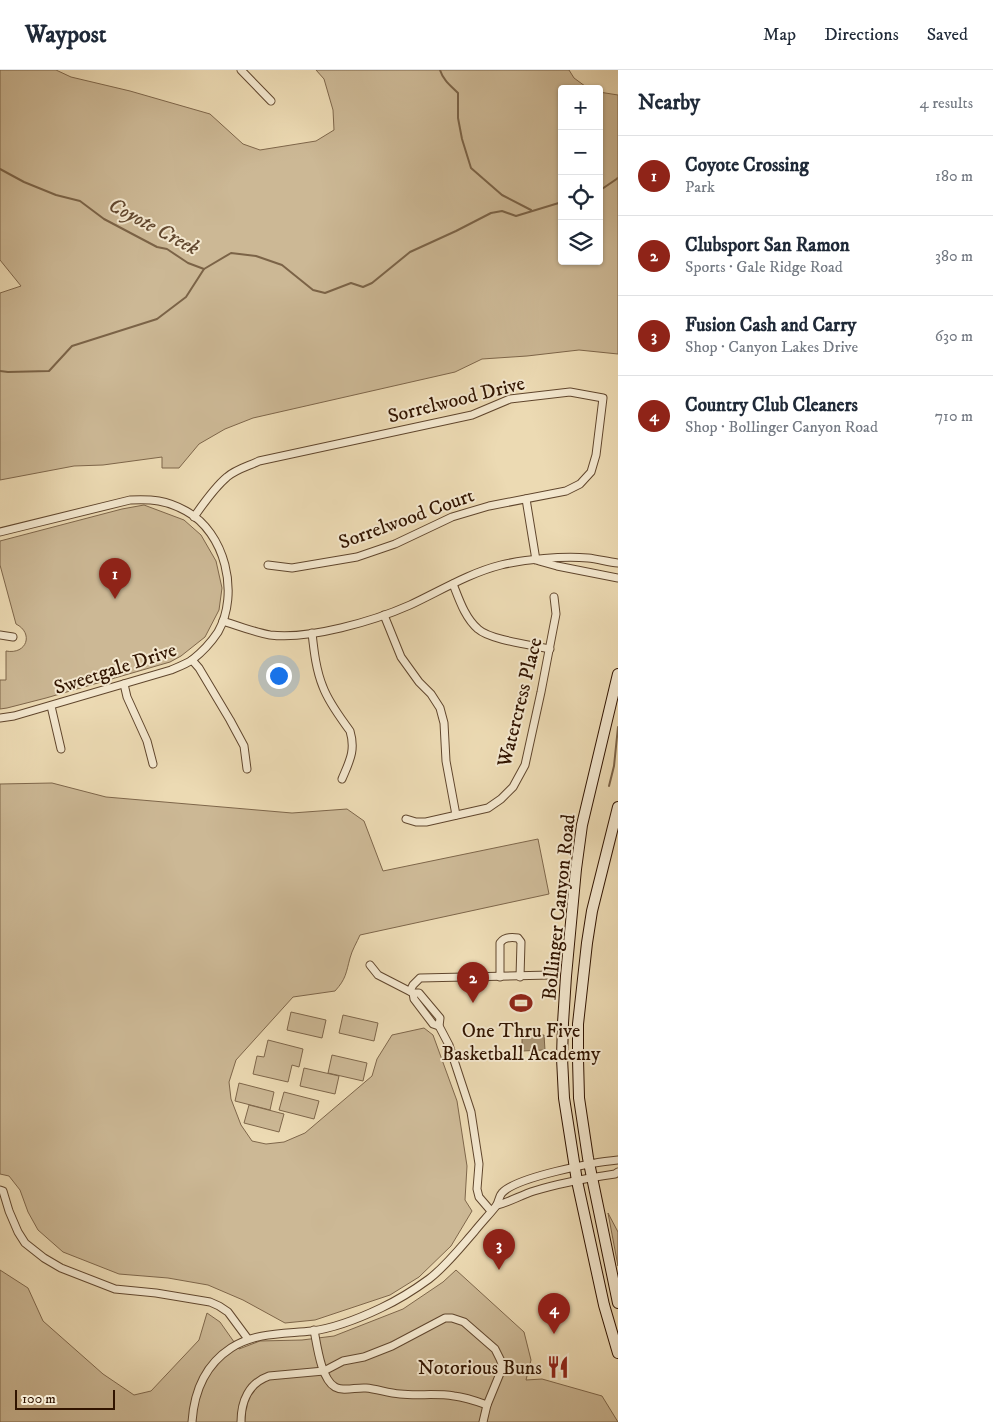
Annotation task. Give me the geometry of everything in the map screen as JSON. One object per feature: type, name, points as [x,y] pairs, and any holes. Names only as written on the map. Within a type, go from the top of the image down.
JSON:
[{"type":"main road","name":"Bollinger Canyon Road","points":[[618,674],[582,825],[566,976],[562,1058],[564,1098],[577,1181],[604,1305],[618,1353]]},
{"type":"main road","name":"Bollinger Canyon Road","points":[[618,807],[592,912],[578,1024],[579,1098],[591,1178],[618,1303]]},
{"type":"street","points":[[241,70],[271,101]]},
{"type":"street","name":"Sorrelwood Drive","points":[[194,517],[228,476],[259,461],[472,415],[510,399],[570,392],[603,398],[596,455],[591,472],[580,484],[566,491],[526,499]]},
{"type":"street","points":[[0,532],[130,500],[151,499],[172,504],[187,511],[211,534],[221,554],[227,574],[228,597],[223,620],[272,635],[292,636],[348,626],[409,606],[474,574],[502,565],[561,557],[590,558],[618,563]]},
{"type":"street","points":[[526,499],[536,560]]},
{"type":"street","name":"Sorrelwood Court","points":[[268,565],[292,568],[357,557],[395,544],[452,517],[489,506],[526,499]]},
{"type":"street","points":[[536,560],[618,578]]},
{"type":"street","points":[[453,584],[468,617],[478,629],[493,636],[550,649]]},
{"type":"street","name":"Watercress Place","points":[[406,819],[426,822],[488,808],[513,787],[525,765],[542,692],[556,614],[554,597]]},
{"type":"street","points":[[384,615],[401,657],[440,708],[444,723],[446,761],[456,815]]},
{"type":"street","name":"Sweetgale Drive","points":[[0,718],[51,706],[172,670],[192,660],[217,633],[223,620]]},
{"type":"street","points":[[312,633],[319,676],[323,688],[350,731],[353,750],[342,780]]},
{"type":"street","points":[[0,634],[13,637]]},
{"type":"street","points":[[192,660],[199,668],[244,746],[247,769]]},
{"type":"street","points":[[124,684],[127,697],[148,740],[153,764]]},
{"type":"street","points":[[51,706],[61,749]]},
{"type":"street","points":[[500,977],[500,943],[502,940],[512,937],[518,938],[521,942],[520,977]]},
{"type":"street","points":[[370,966],[378,975],[412,992]]},
{"type":"street","points":[[491,1211],[479,1197],[477,1188],[479,1164],[471,1112],[449,1045],[439,1026],[433,1024],[414,999],[413,985],[420,978],[551,975]]},
{"type":"street","points":[[192,1422],[193,1405],[199,1386],[206,1373],[231,1348],[248,1339],[266,1335],[314,1330],[349,1321],[379,1309],[406,1295],[431,1278],[452,1258],[497,1204],[501,1193],[522,1180],[618,1160]]},
{"type":"street","points":[[497,1204],[506,1203],[518,1196],[536,1190],[617,1174]]},
{"type":"street","points":[[0,1190],[4,1191],[9,1211],[18,1232],[26,1243],[44,1258],[61,1268],[115,1289],[156,1293],[210,1302],[228,1312],[248,1339]]},
{"type":"street","points":[[241,1422],[242,1403],[255,1383],[262,1378],[324,1371],[343,1361],[364,1357],[392,1346],[444,1318],[452,1318],[464,1322],[495,1349],[502,1364],[483,1422]]},
{"type":"street","points":[[314,1330],[318,1354],[327,1380],[335,1387],[374,1389],[399,1394],[453,1395],[487,1405]]},
{"type":"shaded area","points":[[0,70],[56,70],[71,77],[130,91],[210,114],[243,144],[260,150],[316,141],[334,130],[333,110],[324,79],[316,70],[569,70],[574,78],[584,85],[558,85],[558,265],[603,265],[603,93],[618,95],[618,354],[579,350],[482,359],[455,372],[253,418],[225,429],[199,444],[179,468],[162,468],[162,457],[103,465],[74,466],[0,480],[0,293],[21,286],[0,260]]},
{"type":"shaded area","points":[[144,505],[184,520],[201,535],[216,561],[222,588],[219,610],[205,637],[181,656],[170,662],[46,698],[0,709],[0,680],[6,680],[6,651],[19,650],[26,642],[26,638],[22,628],[16,624],[0,565],[0,541]]},
{"type":"shaded area","points":[[52,783],[106,797],[292,813],[347,809],[364,821],[383,871],[538,839],[549,894],[360,935],[352,952],[344,979],[339,987],[335,991],[293,997],[236,1060],[229,1082],[231,1099],[241,1125],[252,1141],[266,1144],[284,1142],[305,1133],[372,1076],[377,1059],[392,1035],[424,1028],[433,1035],[457,1101],[467,1166],[465,1200],[472,1211],[451,1246],[419,1277],[390,1295],[315,1320],[285,1323],[243,1300],[208,1285],[168,1278],[119,1274],[63,1252],[38,1230],[28,1212],[20,1190],[9,1176],[0,1174],[0,784]]},
{"type":"shaded area","points":[[291,1012],[326,1020],[322,1038],[287,1030]]},
{"type":"shaded area","points":[[343,1015],[378,1023],[374,1041],[339,1033]]},
{"type":"shaded area","points":[[544,1035],[545,1050],[522,1051],[522,1036]]},
{"type":"shaded area","points":[[268,1040],[303,1049],[299,1067],[292,1065],[288,1082],[253,1074],[257,1056],[264,1057]]},
{"type":"shaded area","points":[[332,1055],[367,1063],[363,1081],[328,1073]]},
{"type":"shaded area","points":[[304,1068],[339,1076],[335,1094],[300,1086]]},
{"type":"shaded area","points":[[239,1083],[274,1092],[270,1110],[235,1101]]},
{"type":"shaded area","points":[[284,1092],[319,1101],[314,1119],[279,1110]]},
{"type":"shaded area","points":[[249,1105],[284,1114],[279,1132],[244,1123]]},
{"type":"shaded area","points":[[608,1213],[618,1232],[618,1266]]},
{"type":"shaded area","points":[[0,1270],[28,1288],[43,1321],[103,1374],[134,1395],[151,1391],[199,1340],[207,1313],[220,1322],[239,1349],[260,1341],[302,1340],[334,1336],[403,1309],[443,1282],[456,1270],[524,1332],[531,1360],[526,1380],[542,1379],[602,1396],[618,1422],[0,1422]]},
{"type":"waterway","points":[[440,70],[445,80],[458,93],[458,118],[471,168],[502,195],[531,210]]},
{"type":"waterway","name":"Coyote Creek","points":[[0,169],[24,182],[56,195],[80,201],[104,219],[157,247],[167,249],[188,263],[204,269]]},
{"type":"waterway","name":"Coyote Creek","points":[[603,188],[618,178]]},
{"type":"waterway","name":"Coyote Creek","points":[[0,371],[49,371],[72,346],[157,319],[186,297],[204,269],[231,253],[256,256],[282,265],[313,290],[325,293],[351,283],[363,287],[372,283],[410,252],[491,213],[502,211],[516,216],[558,203]]},
{"type":"waterway","points":[[609,786],[614,766],[618,727]]},
{"type":"place","name":"Coyote Crossing","points":[[115,599]]},
{"type":"place","name":"Clubsport San Ramon","points":[[473,1003]]},
{"type":"place","name":"One Thru Five Basketball Academy","points":[[521,1003]]},
{"type":"place","name":"Fusion Cash and Carry","points":[[499,1270]]},
{"type":"place","name":"Country Club Cleaners","points":[[554,1334]]},
{"type":"place","name":"Notorious Buns","points":[[558,1367]]}]
